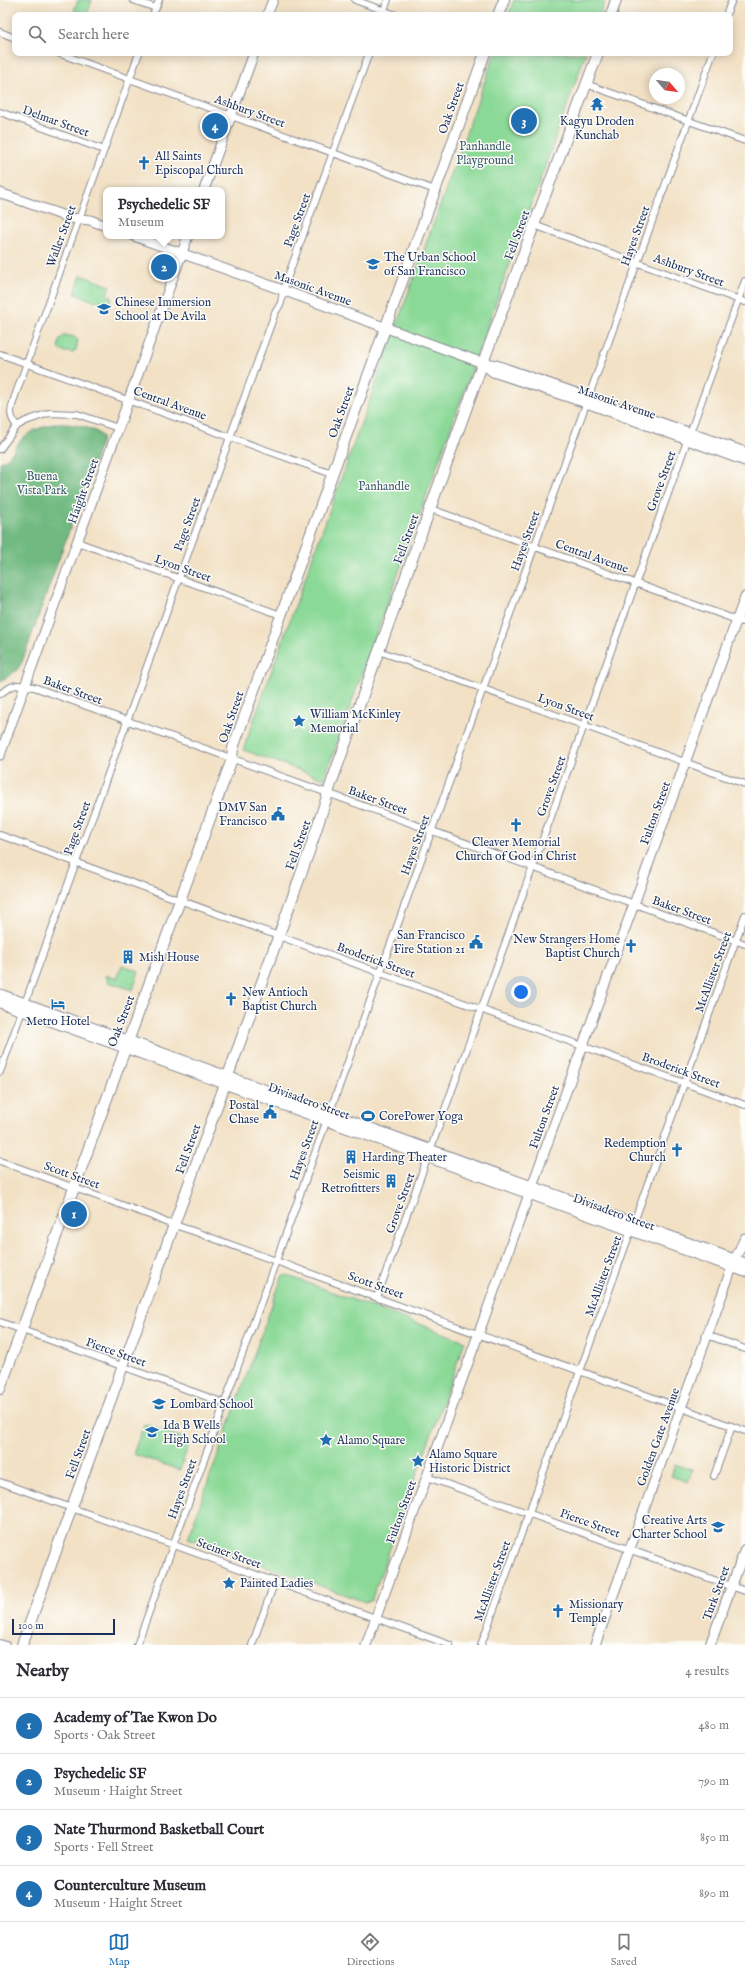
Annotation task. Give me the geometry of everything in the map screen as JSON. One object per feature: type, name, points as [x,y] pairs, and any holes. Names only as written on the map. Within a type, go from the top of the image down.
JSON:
[{"type":"main road","points":[[499,12],[504,0]]},
{"type":"main road","points":[[612,12],[616,0]]},
{"type":"main road","name":"Oak Street","points":[[0,1389],[73,1187],[232,759],[233,748],[484,56]]},
{"type":"main road","name":"Fell Street","points":[[22,1645],[279,936],[379,651],[597,56]]},
{"type":"street","points":[[133,0],[156,8]]},
{"type":"street","points":[[154,12],[158,0]]},
{"type":"street","points":[[269,12],[273,0]]},
{"type":"street","points":[[355,0],[381,12]]},
{"type":"street","points":[[383,12],[388,0]]},
{"type":"street","points":[[727,12],[732,0]]},
{"type":"street","points":[[0,32],[12,37]]},
{"type":"street","name":"Ashbury Street","points":[[66,56],[435,190]]},
{"type":"street","name":"Waller Street","points":[[17,426],[12,420],[11,410],[138,56]]},
{"type":"street","points":[[205,187],[253,56]]},
{"type":"street","name":"Page Street","points":[[0,1072],[275,313],[281,303],[283,290],[368,56]]},
{"type":"street","name":"Hayes Street","points":[[137,1645],[712,56]]},
{"type":"street","points":[[586,84],[745,141]]},
{"type":"street","name":"Delmar Street","points":[[0,112],[104,150]]},
{"type":"street","points":[[0,193],[70,218],[90,220],[103,225]]},
{"type":"street","name":"Ashbury Street","points":[[534,225],[742,300]]},
{"type":"street","name":"Masonic Avenue","points":[[142,239],[386,327],[483,364],[496,365],[587,400],[689,436],[745,452]]},
{"type":"street","name":"Haight Street","points":[[0,755],[187,239]]},
{"type":"street","name":"Grove Street","points":[[377,1297],[689,436],[742,300],[745,281]]},
{"type":"street","name":"Central Avenue","points":[[0,354],[332,474]]},
{"type":"street","points":[[0,449],[17,426],[38,416],[58,412],[77,414],[118,428]]},
{"type":"street","name":"Masonic Avenue","points":[[689,436],[745,461]]},
{"type":"street","name":"Central Avenue","points":[[431,509],[741,621]]},
{"type":"street","name":"Lyon Street","points":[[77,542],[281,615]]},
{"type":"street","name":"Fulton Street","points":[[366,1645],[686,762],[741,621],[745,598]]},
{"type":"street","name":"Lyon Street","points":[[379,651],[745,784]]},
{"type":"street","points":[[0,694],[9,687],[17,684],[25,685]]},
{"type":"street","name":"Baker Street","points":[[25,685],[745,944]]},
{"type":"street","name":"Broderick Street","points":[[0,835],[745,1104]]},
{"type":"street","name":"McAllister Street","points":[[481,1645],[745,915]]},
{"type":"street","name":"Divisadero Street","points":[[0,994],[24,1007],[632,1227],[734,1263],[745,1263]]},
{"type":"street","name":"Divisadero Street","points":[[0,1003],[24,1007]]},
{"type":"street","name":"Scott Street","points":[[0,1161],[154,1218],[745,1430]]},
{"type":"street","name":"Golden Gate Avenue","points":[[595,1645],[734,1263],[745,1238]]},
{"type":"street","name":"Divisadero Street","points":[[734,1263],[745,1272]]},
{"type":"street","name":"Pierce Street","points":[[0,1322],[224,1403]]},
{"type":"street","points":[[708,1335],[745,1349]]},
{"type":"street","points":[[714,1476],[732,1426]]},
{"type":"street","name":"Pierce Street","points":[[427,1477],[745,1591]]},
{"type":"street","name":"Steiner Street","points":[[0,1482],[450,1645]]},
{"type":"street","name":"Turk Street","points":[[710,1645],[745,1549]]},
{"type":"street","points":[[252,1645],[275,1581]]},
{"type":"street","points":[[0,1643],[6,1645]]},
{"type":"green space","points":[[78,0],[92,0],[88,12],[74,11]]},
{"type":"green space","points":[[514,0],[605,0],[601,12],[509,12]]},
{"type":"green space","name":"Panhandle","points":[[494,56],[585,56],[324,779],[243,750]]},
{"type":"green space","points":[[81,275],[110,286],[107,295],[112,297],[109,306],[75,294]]},
{"type":"green space","points":[[65,335],[75,337],[78,340],[76,350],[73,353],[61,351],[58,347],[60,339]]},
{"type":"green space","name":"Buena Vista Park","points":[[54,424],[80,426],[93,430],[102,437],[101,442],[22,662],[17,670],[0,682],[0,462],[8,458],[21,440],[29,433]]},
{"type":"green space","points":[[122,965],[139,971],[133,990],[108,982],[109,979],[105,977],[106,975],[117,979]]},
{"type":"green space","name":"Alamo Square","points":[[286,1275],[465,1341],[371,1601],[365,1602],[188,1538],[282,1277]]},
{"type":"green space","points":[[144,1424],[190,1441],[180,1470],[133,1454]]},
{"type":"green space","points":[[675,1464],[692,1470],[688,1482],[671,1476]]},
{"type":"place","name":"Kagyu Droden Kunchab","points":[[597,104]]},
{"type":"place","name":"Nate Thurmond Basketball Court","points":[[524,121]]},
{"type":"place","name":"Counterculture Museum","points":[[215,126]]},
{"type":"place","name":"All Saints Episcopal Church","points":[[144,163]]},
{"type":"place","name":"The Urban School of San Francisco","points":[[373,264]]},
{"type":"place","name":"Psychedelic SF","points":[[164,267]]},
{"type":"place","name":"Chinese Immersion School at De Avila","points":[[104,309]]},
{"type":"place","name":"William McKinley Memorial","points":[[299,721]]},
{"type":"place","name":"DMV San Francisco","points":[[278,814]]},
{"type":"place","name":"Cleaver Memorial Church of God in Christ","points":[[516,825]]},
{"type":"place","name":"San Francisco Fire Station 21","points":[[476,942]]},
{"type":"place","name":"New Strangers Home Baptist Church","points":[[631,946]]},
{"type":"place","name":"Mish House","points":[[128,957]]},
{"type":"place","name":"New Antioch Baptist Church","points":[[231,999]]},
{"type":"place","name":"Metro Hotel","points":[[58,1004]]},
{"type":"place","name":"Postal Chase","points":[[270,1112]]},
{"type":"place","name":"CorePower Yoga","points":[[368,1116]]},
{"type":"place","name":"Redemption Church","points":[[677,1150]]},
{"type":"place","name":"Harding Theater","points":[[351,1157]]},
{"type":"place","name":"Seismic Retrofitters","points":[[391,1181]]},
{"type":"place","name":"Academy of Tae Kwon Do","points":[[74,1214]]},
{"type":"place","name":"Lombard School","points":[[159,1404]]},
{"type":"place","name":"Ida B Wells High School","points":[[152,1432]]},
{"type":"place","name":"Alamo Square","points":[[326,1440]]},
{"type":"place","name":"Alamo Square Historic District","points":[[418,1461]]},
{"type":"place","name":"Creative Arts Charter School","points":[[718,1527]]},
{"type":"place","name":"Painted Ladies","points":[[229,1583]]},
{"type":"place","name":"Missionary Temple","points":[[558,1611]]},
{"type":"park label","name":"Panhandle Playground","points":[[485,153]]}]
